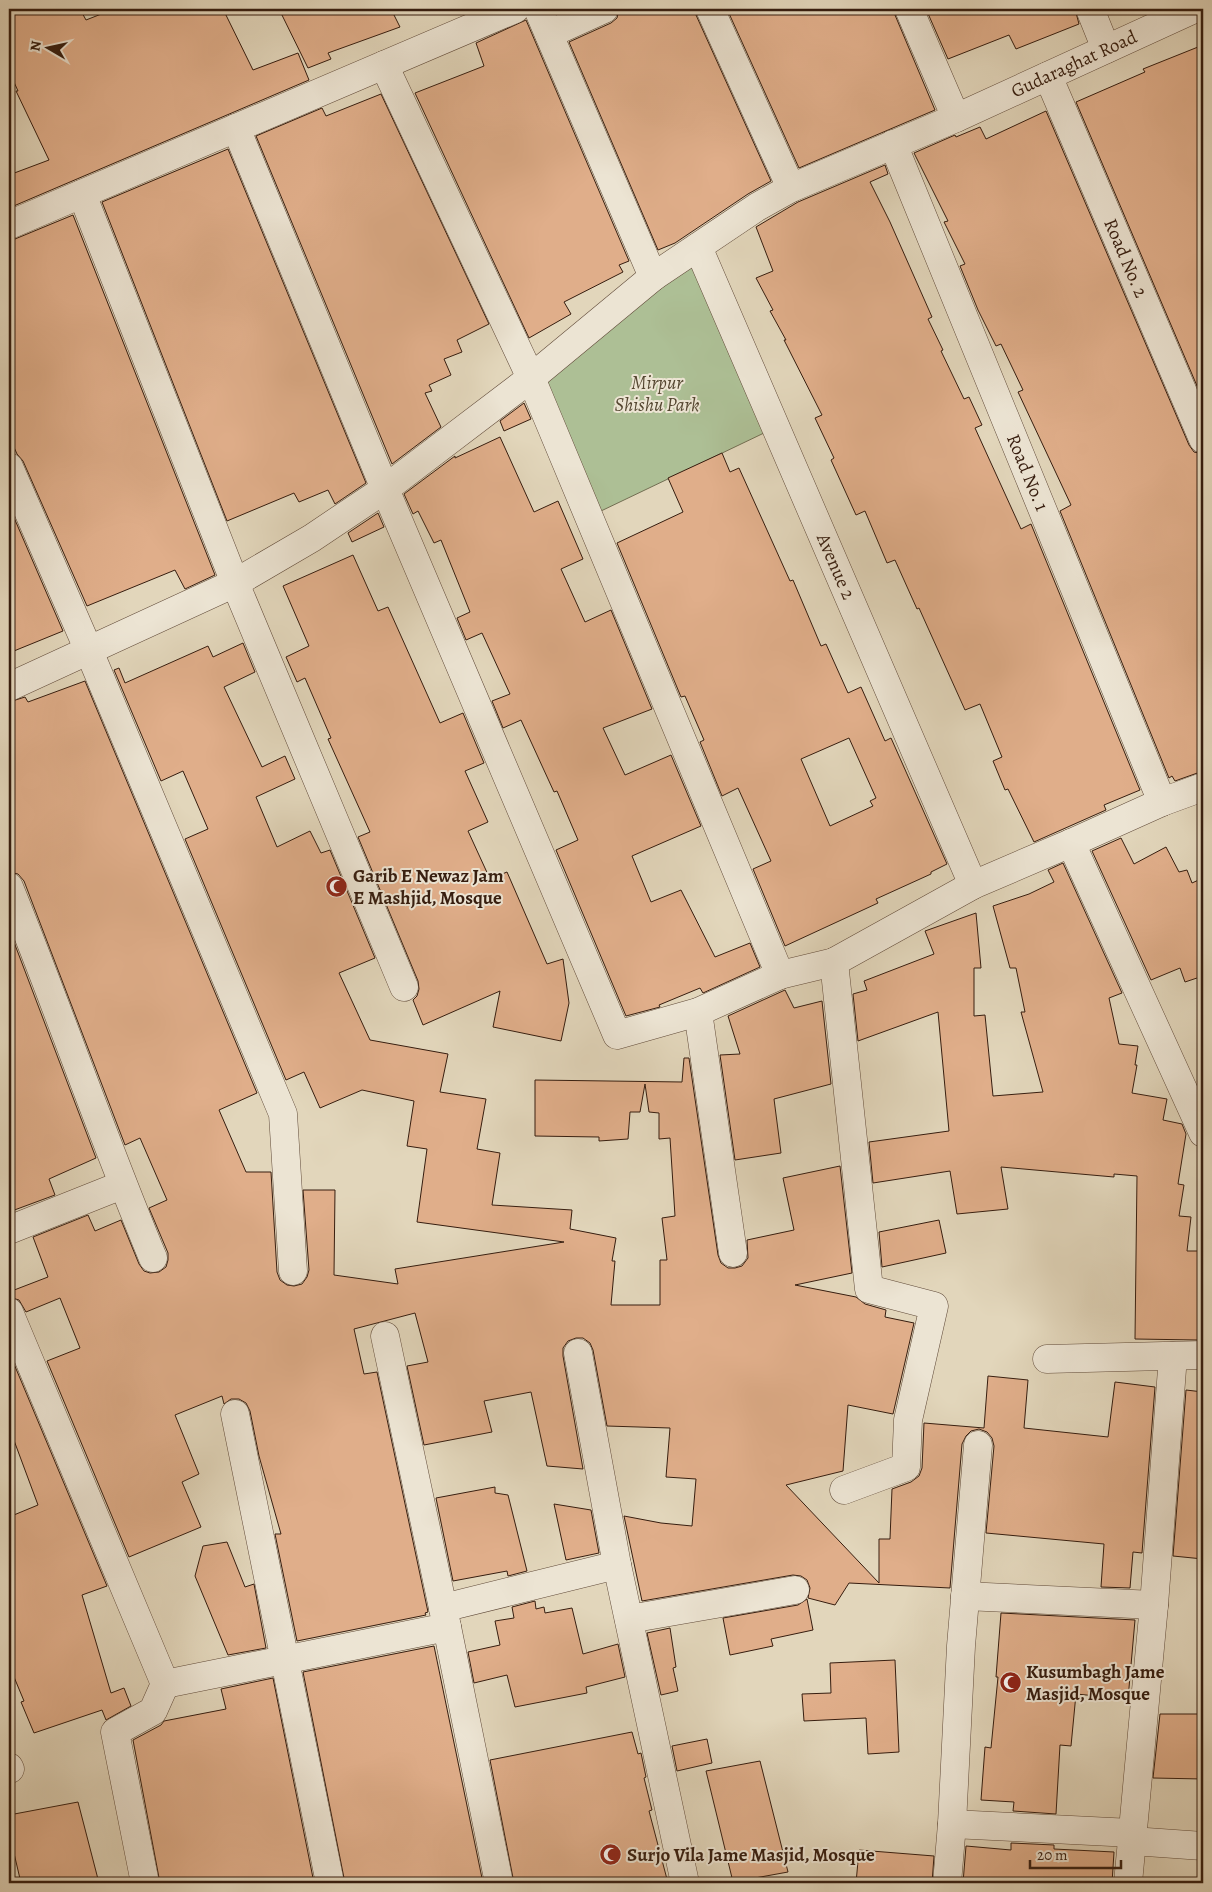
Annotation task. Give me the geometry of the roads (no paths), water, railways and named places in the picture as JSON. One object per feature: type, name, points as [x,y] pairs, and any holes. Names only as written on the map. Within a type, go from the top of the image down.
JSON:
[{"type":"street","points":[[9,225],[515,9]]},
{"type":"street","points":[[538,9],[653,277]]},
{"type":"street","points":[[549,34],[604,9]]},
{"type":"street","points":[[710,9],[791,188]]},
{"type":"street","points":[[909,9],[956,118]]},
{"type":"street","points":[[1090,9],[1106,49]]},
{"type":"street","points":[[1195,9],[1203,23]]},
{"type":"street","name":"Gudaraghat Road","points":[[9,687],[235,583],[312,538],[384,489],[531,378],[653,277],[756,207],[791,188],[956,118],[1195,9]]},
{"type":"street","points":[[384,65],[531,378],[780,975]]},
{"type":"street","name":"Road No. 2","points":[[1048,76],[1203,439]]},
{"type":"street","points":[[236,128],[384,489],[617,1035],[698,1012],[780,975],[834,962],[973,885],[1162,802],[1203,787]]},
{"type":"street","name":"Road No. 1","points":[[893,144],[1162,802]]},
{"type":"street","points":[[82,194],[235,583],[404,988]]},
{"type":"street","name":"Avenue 2","points":[[698,247],[973,885]]},
{"type":"street","points":[[9,467],[89,651],[283,1114],[294,1271]]},
{"type":"street","points":[[1071,843],[1203,1133]]},
{"type":"street","points":[[9,887],[42,966],[122,1185],[152,1258]]},
{"type":"street","points":[[834,962],[869,1289],[934,1306],[908,1420],[906,1467],[844,1490]]},
{"type":"street","points":[[698,1012],[733,1253]]},
{"type":"street","points":[[9,1230],[122,1185]]},
{"type":"street","points":[[9,1312],[164,1684],[153,1711],[115,1732],[146,1883]]},
{"type":"street","points":[[385,1336],[499,1883]]},
{"type":"street","points":[[578,1353],[617,1565],[685,1883]]},
{"type":"street","points":[[1128,1883],[1154,1605],[1174,1356]]},
{"type":"street","points":[[1047,1359],[1203,1356]]},
{"type":"street","points":[[235,1414],[330,1883]]},
{"type":"street","points":[[947,1883],[952,1824],[961,1646],[978,1445]]},
{"type":"street","points":[[164,1684],[284,1660],[445,1618],[617,1565]]},
{"type":"street","points":[[629,1619],[795,1590]]},
{"type":"street","points":[[965,1596],[1154,1605]]},
{"type":"street","points":[[952,1824],[1132,1837],[1203,1846]]},
{"type":"place","name":"Garib E Newaz Jam E Mashjid, Mosque","points":[[337,887]]},
{"type":"place","name":"Kusumbagh Jame Masjid, Mosque","points":[[1010,1683]]},
{"type":"place","name":"Surjo Vila Jame Masjid, Mosque","points":[[611,1855]]},
{"type":"park label","name":"Mirpur Shishu Park","points":[[657,394]]}]
